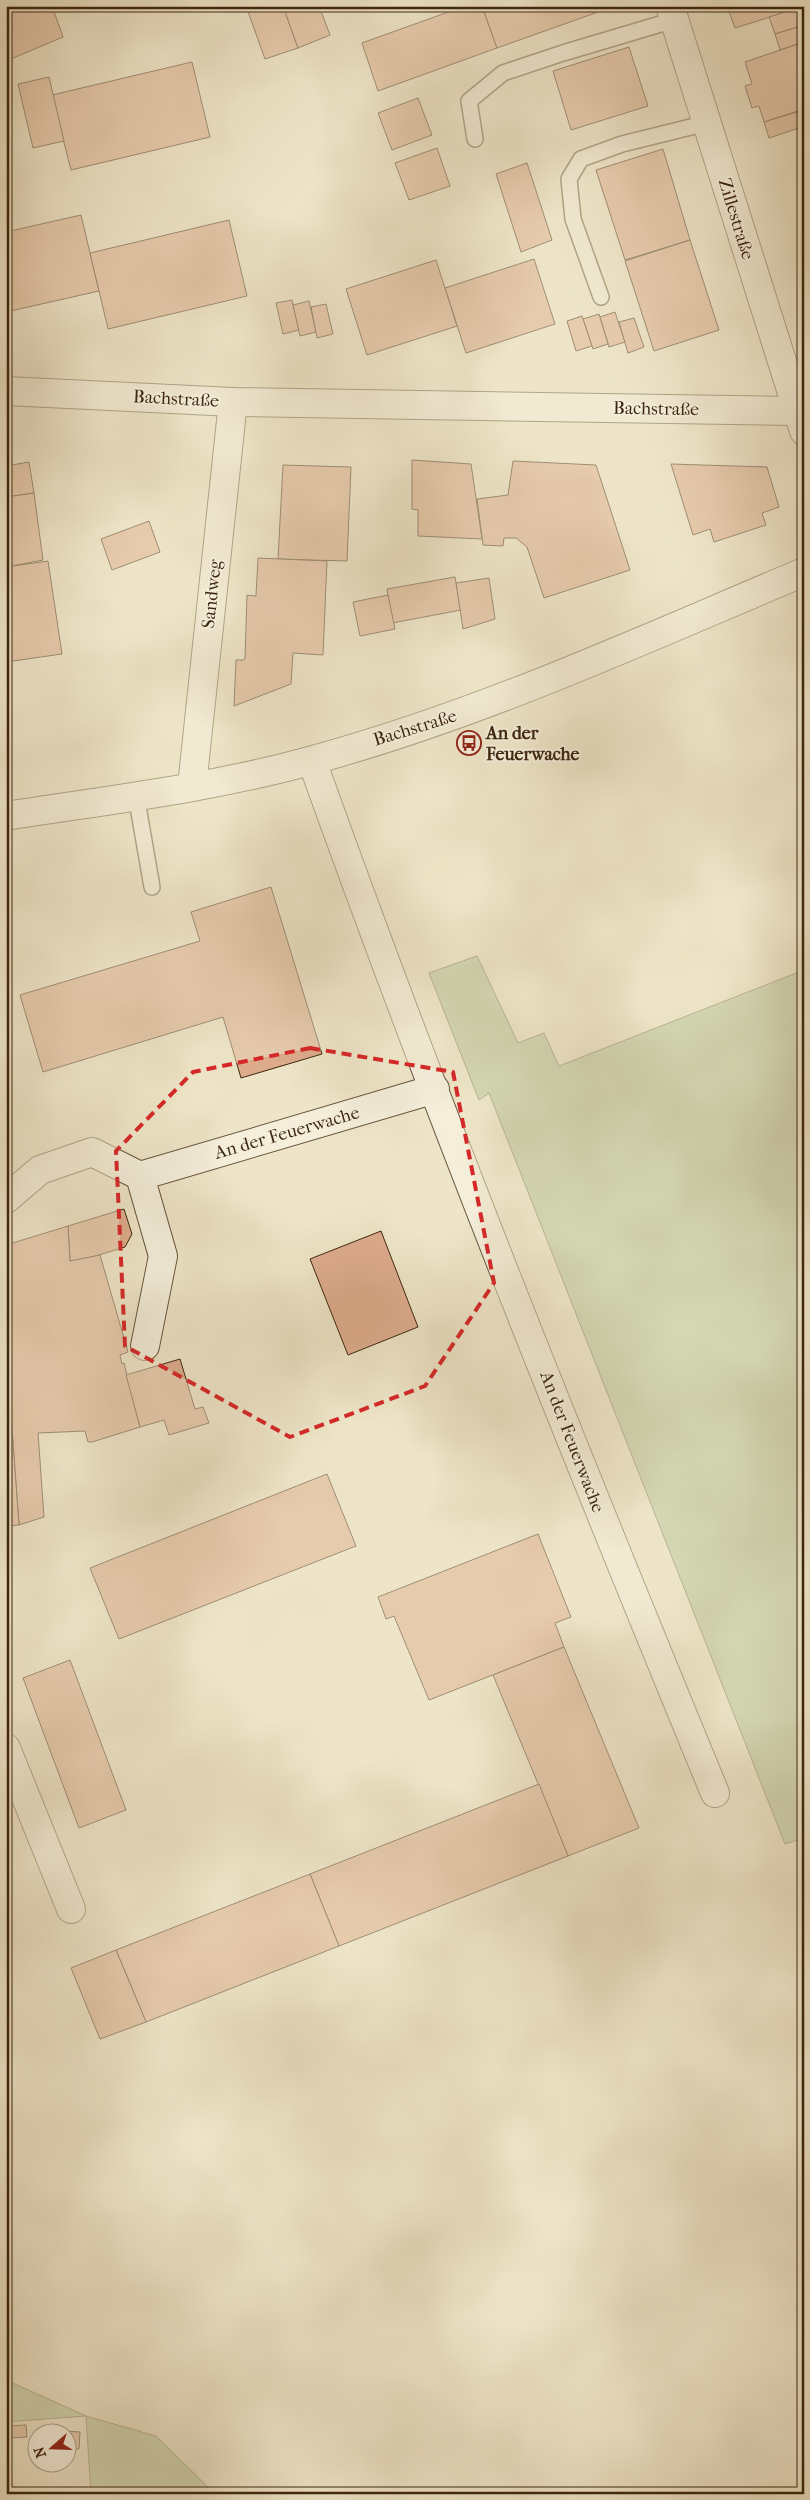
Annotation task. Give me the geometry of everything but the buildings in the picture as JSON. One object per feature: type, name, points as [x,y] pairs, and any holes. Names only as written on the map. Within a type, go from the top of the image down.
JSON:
[{"type":"street","name":"Zillestraße","points":[[672,13],[800,421]]},
{"type":"street","name":"Bachstraße","points":[[6,391],[233,402],[800,421]]},
{"type":"street","name":"Sandweg","points":[[192,786],[233,402]]},
{"type":"street","name":"Bachstraße","points":[[6,816],[192,786],[312,760],[468,712],[804,572]]},
{"type":"street","name":"An der Feuerwache","points":[[312,760],[380,951],[602,1518],[715,1793]]},
{"type":"street","name":"An der Feuerwache","points":[[140,1176],[435,1089]]},
{"type":"street","points":[[6,1199],[40,1170],[92,1152],[140,1176],[163,1256],[145,1346]]},
{"type":"street","points":[[6,1748],[71,1908]]},
{"type":"lane","points":[[475,140],[470,101],[504,73],[672,13]]},
{"type":"lane","points":[[601,297],[573,219],[569,179],[581,159],[622,144],[707,123]]},
{"type":"lane","points":[[136,795],[152,887]]},
{"type":"highlighted area","points":[[310,1048],[453,1072],[494,1283],[425,1386],[290,1437],[125,1346],[116,1151],[193,1072]]},
{"type":"green space","points":[[477,956],[518,1043],[544,1033],[559,1066],[804,970],[804,1838],[785,1844],[489,1093],[479,1100],[429,973]]},
{"type":"green space","points":[[6,2380],[86,2416],[6,2422]]},
{"type":"green space","points":[[86,2416],[156,2436],[215,2494],[91,2494]]},
{"type":"place","name":"An der Feuerwache","points":[[469,743]]}]
